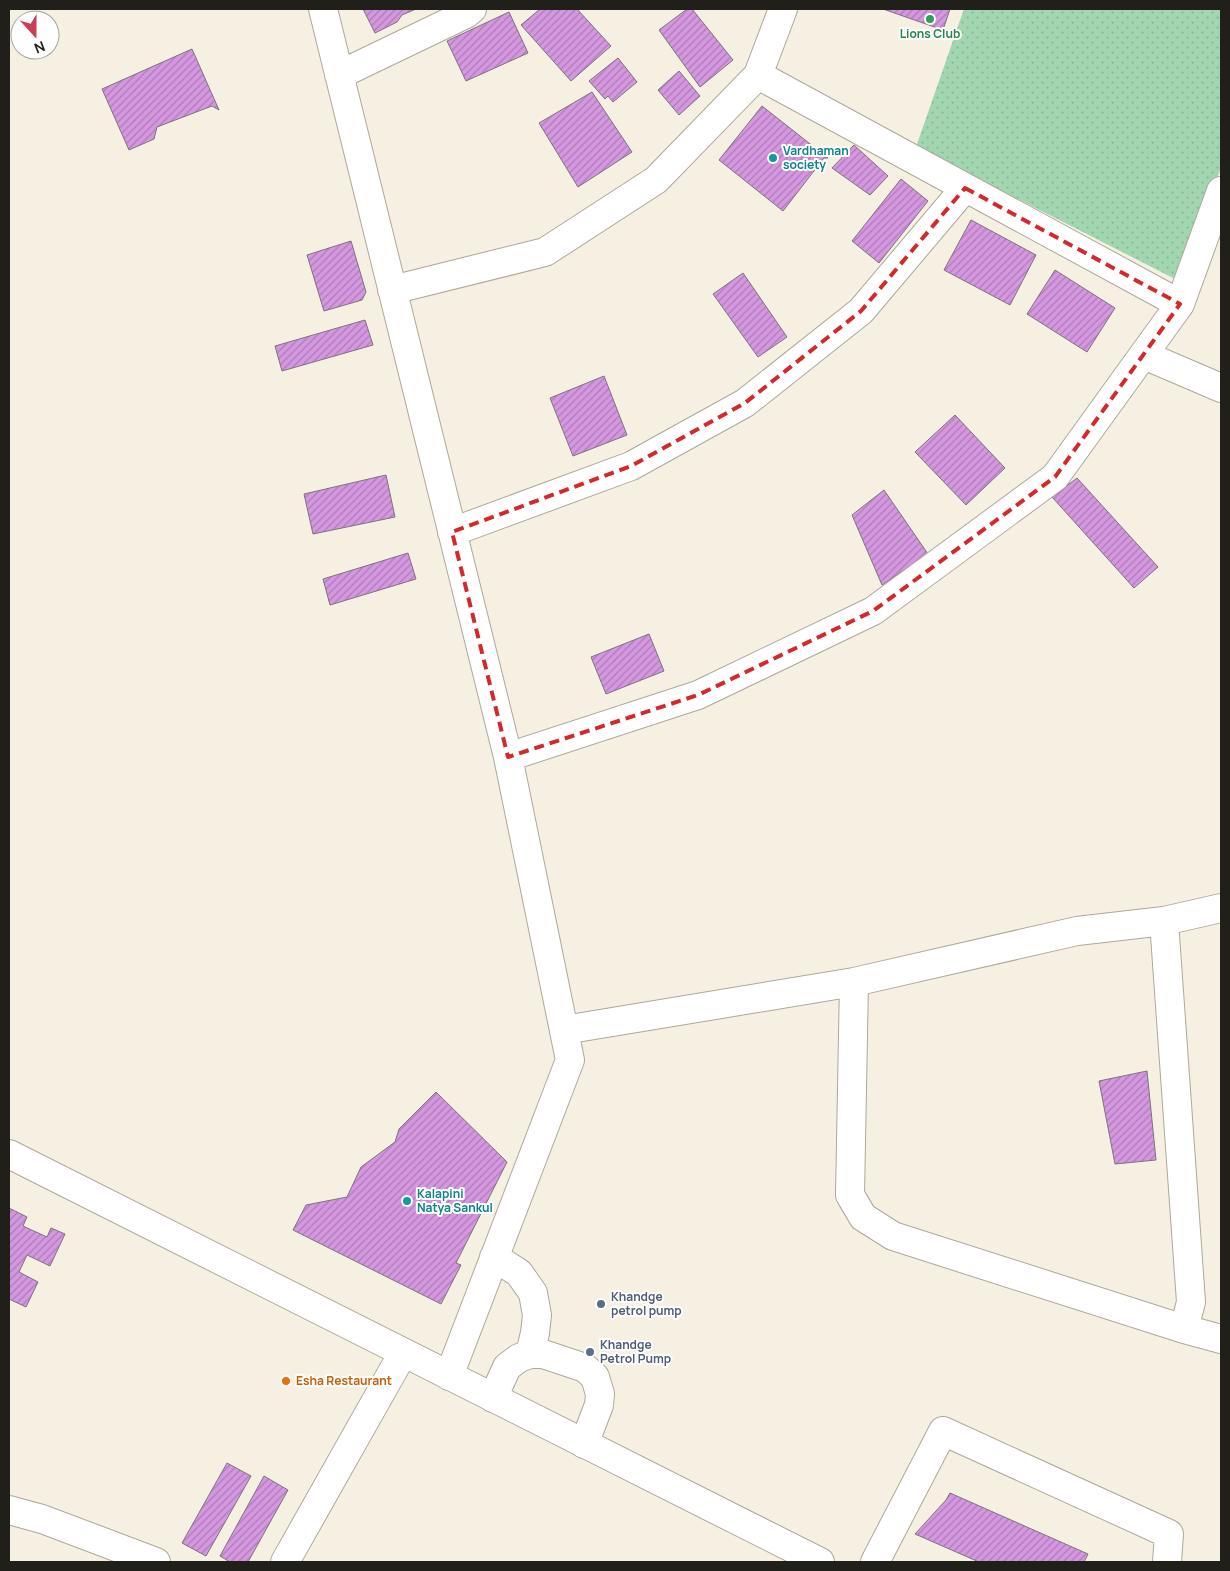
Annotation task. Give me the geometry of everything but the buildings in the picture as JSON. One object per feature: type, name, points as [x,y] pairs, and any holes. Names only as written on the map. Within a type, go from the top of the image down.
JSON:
[{"type":"street","points":[[323,9],[508,757],[570,1060],[449,1376]]},
{"type":"street","points":[[340,75],[466,14],[472,9]]},
{"type":"street","points":[[392,290],[545,252],[656,180],[758,75],[783,9]]},
{"type":"street","points":[[758,75],[1180,304]]},
{"type":"street","points":[[452,532],[631,466],[745,403],[861,311],[965,188]]},
{"type":"street","points":[[508,757],[698,695],[873,611],[1054,477],[1180,304],[1221,191]]},
{"type":"street","points":[[1144,355],[1221,388]]},
{"type":"street","points":[[564,1030],[854,982],[1077,931],[1164,921],[1221,908]]},
{"type":"street","points":[[1164,921],[1191,1302],[1184,1329]]},
{"type":"street","points":[[854,982],[850,1194],[863,1217],[893,1236],[1184,1329],[1221,1339]]},
{"type":"street","points":[[9,1154],[584,1444],[787,1555],[820,1562]]},
{"type":"street","points":[[494,1257],[519,1273],[533,1293],[536,1315],[535,1333],[530,1354]]},
{"type":"street","points":[[285,1562],[403,1353]]},
{"type":"street","points":[[493,1398],[507,1368],[519,1358],[530,1354],[544,1354],[585,1368],[594,1378],[600,1394],[599,1405],[584,1444]]},
{"type":"street","points":[[875,1562],[943,1431],[1170,1534],[1167,1562]]},
{"type":"street","points":[[9,1510],[42,1519],[156,1562]]},
{"type":"highlighted area","points":[[965,188],[1180,304],[1055,477],[873,611],[698,695],[508,757],[452,532],[631,466],[745,403],[861,311]]},
{"type":"green space","name":"Lions Club","points":[[964,9],[1221,9],[1221,168],[1177,280],[916,147]]},
{"type":"place","name":"Lions Club","points":[[930,19]]},
{"type":"place","name":"Vardhaman society","points":[[773,158]]},
{"type":"place","name":"Kalapini Natya Sankul","points":[[407,1201]]},
{"type":"place","name":"Khandge petrol pump","points":[[601,1304]]},
{"type":"place","name":"Khandge Petrol Pump","points":[[590,1352]]},
{"type":"place","name":"Esha Restaurant","points":[[286,1381]]}]
